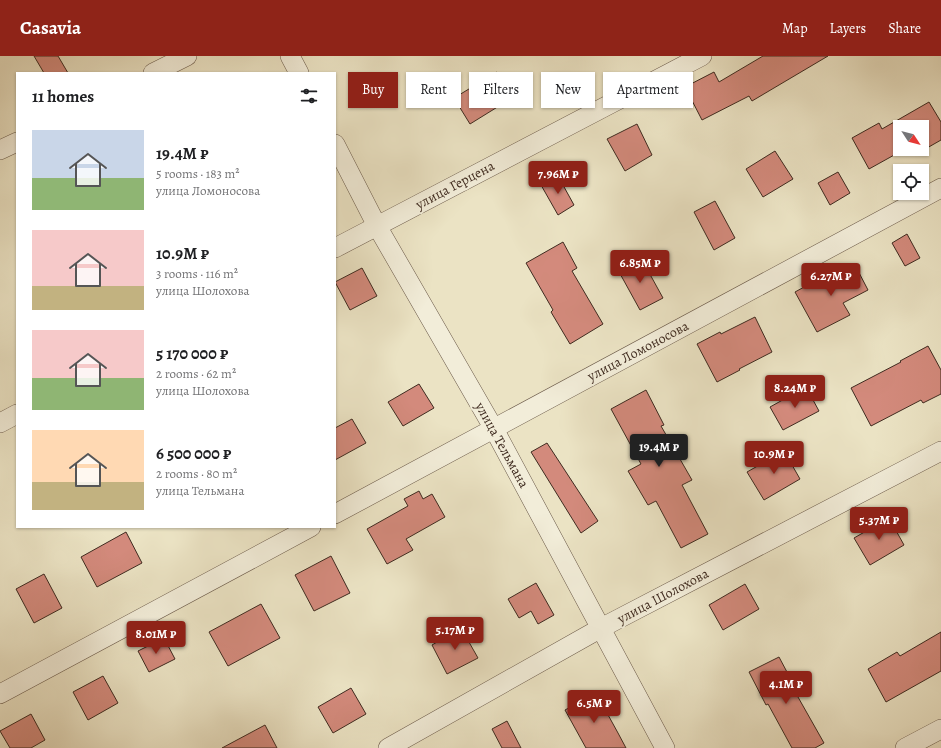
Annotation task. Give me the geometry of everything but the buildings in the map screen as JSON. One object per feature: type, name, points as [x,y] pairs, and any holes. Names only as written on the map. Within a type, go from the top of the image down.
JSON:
[{"type":"street","points":[[155,72],[187,56]]},
{"type":"street","points":[[290,56],[298,72]]},
{"type":"street","name":"улица Герцена","points":[[336,247],[702,56]]},
{"type":"street","points":[[0,150],[16,142]]},
{"type":"street","name":"улица Тельмана","points":[[336,146],[377,226],[494,429],[665,748]]},
{"type":"street","name":"улица Ломоносова","points":[[336,513],[941,188]]},
{"type":"street","points":[[0,423],[16,415]]},
{"type":"street","name":"улица Шолохова","points":[[388,748],[601,628],[941,451]]},
{"type":"street","points":[[0,694],[309,528]]},
{"type":"street","points":[[905,748],[941,729]]}]
